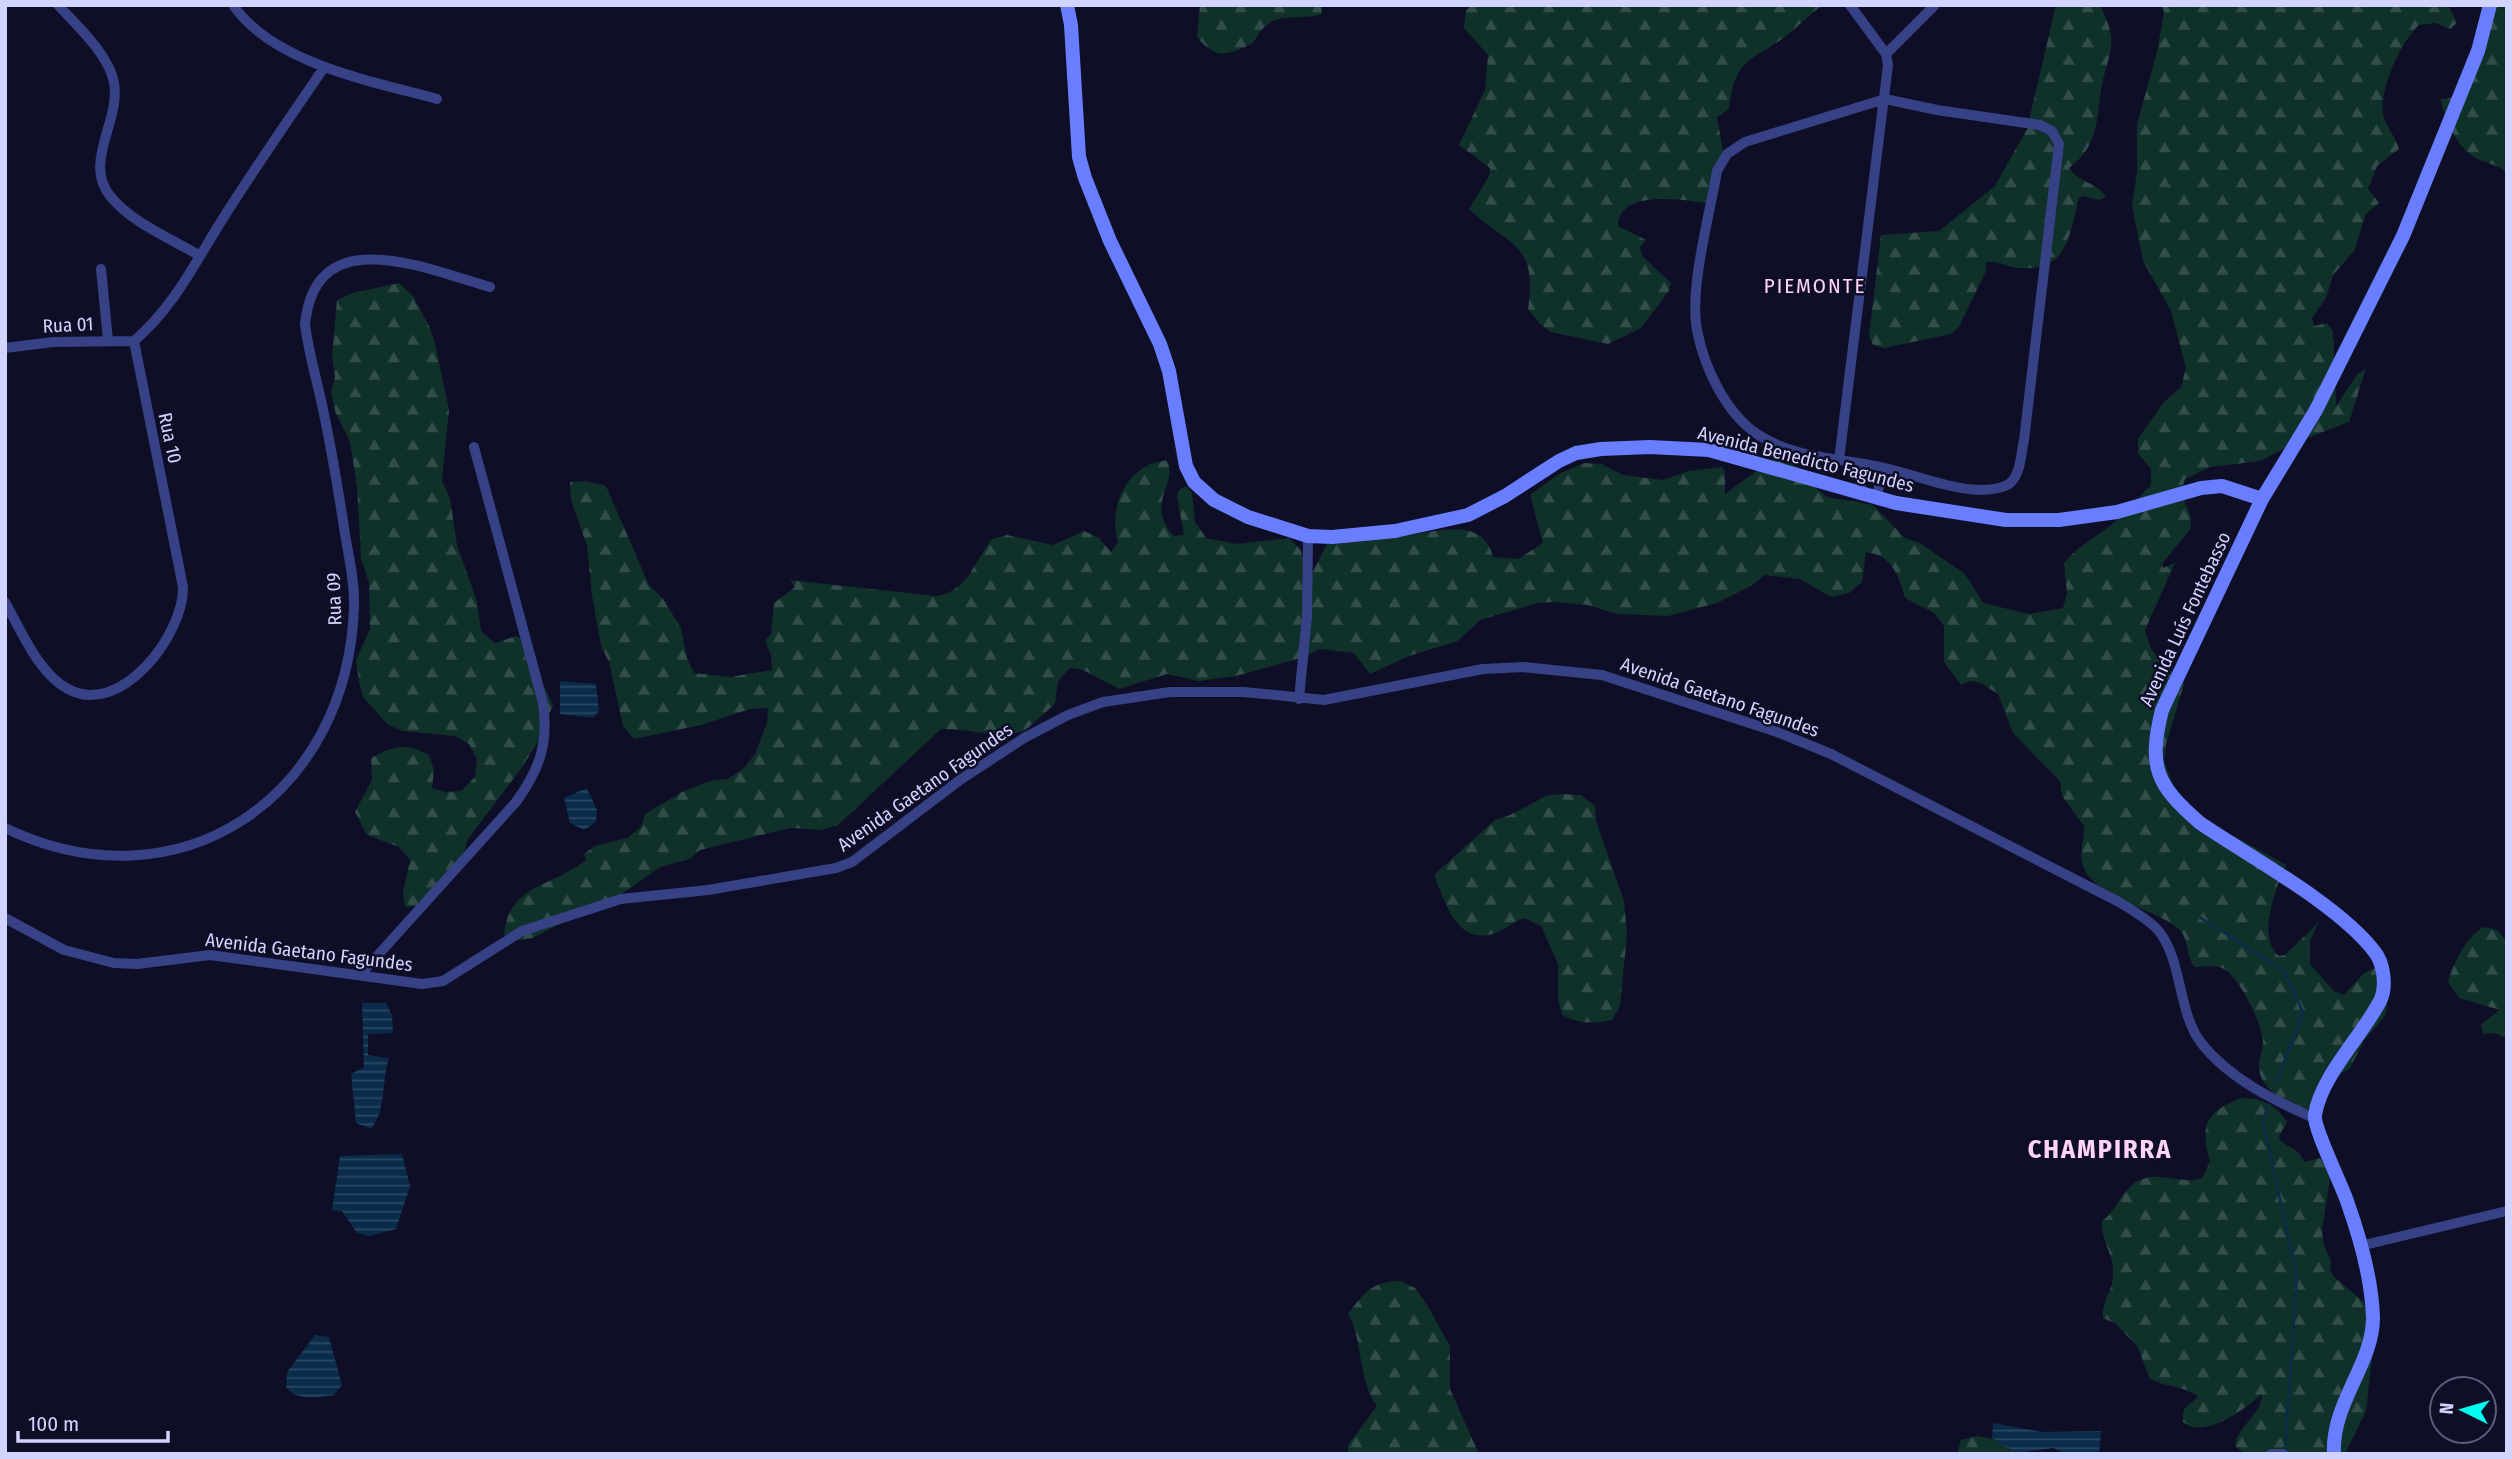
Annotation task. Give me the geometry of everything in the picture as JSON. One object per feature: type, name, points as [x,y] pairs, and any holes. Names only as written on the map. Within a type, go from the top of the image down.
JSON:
[{"type":"street","points":[[58,5],[86,36],[108,68],[114,82],[100,158],[101,180],[109,196],[122,209],[200,257]]},
{"type":"street","points":[[233,5],[254,29],[323,69],[437,99]]},
{"type":"street","name":"Avenida Benedicto Fagundes","points":[[1067,5],[1071,25],[1079,157],[1084,178],[1110,241],[1160,344],[1169,371],[1181,452],[1186,466],[1194,482],[1214,500],[1248,517],[1308,536],[1332,537],[1395,531],[1468,515],[1505,496],[1559,461],[1601,449],[1680,447],[1709,450],[1868,496],[1955,514],[2006,520],[2059,520],[2117,512],[2201,488],[2222,486],[2262,499]]},
{"type":"street","points":[[1839,460],[1885,99],[1886,54],[1850,5]]},
{"type":"street","points":[[1886,54],[1935,5]]},
{"type":"street","name":"Avenida Luís Fontebasso","points":[[2314,1118],[2323,1093],[2381,1000],[2384,979],[2377,953],[2345,922],[2200,823],[2177,804],[2155,769],[2154,745],[2162,710],[2262,499],[2316,411],[2403,236],[2478,51],[2490,5]]},
{"type":"street","points":[[134,341],[156,322],[323,69]]},
{"type":"street","points":[[1885,99],[1937,110],[2040,125],[2052,131],[2059,144],[2029,402],[2017,475],[2004,486],[1976,490],[1839,460],[1777,445],[1756,433],[1735,414],[1715,382],[1701,346],[1696,328],[1696,298],[1717,171],[1727,154],[1745,142],[1885,99]]},
{"type":"street","name":"Rua 09","points":[[5,828],[34,842],[63,849],[104,855],[158,853],[197,845],[224,833],[274,797],[311,752],[336,699],[352,640],[354,585],[324,413],[305,326],[312,288],[321,277],[352,260],[376,258],[490,287]]},
{"type":"street","points":[[101,269],[108,340]]},
{"type":"street","name":"Rua 01","points":[[5,348],[108,340],[134,341]]},
{"type":"street","name":"Rua 10","points":[[5,602],[44,666],[65,688],[81,695],[106,693],[125,684],[156,656],[178,622],[183,602],[183,587],[134,341]]},
{"type":"street","points":[[360,975],[516,802],[534,777],[542,758],[545,742],[543,703],[474,447]]},
{"type":"street","points":[[1860,464],[1868,496]]},
{"type":"street","points":[[1868,496],[1884,468]]},
{"type":"street","points":[[1299,699],[1307,628],[1308,536]]},
{"type":"street","name":"Avenida Gaetano Fagundes","points":[[5,918],[64,950],[114,963],[137,964],[211,955],[422,984],[443,981],[522,932],[621,899],[708,890],[836,868],[852,862],[960,780],[1024,738],[1068,715],[1104,702],[1170,692],[1244,692],[1324,701],[1483,669],[1556,669],[1602,675],[1788,736],[1831,754],[2136,912],[2158,930],[2165,943],[2188,1017],[2201,1043],[2244,1080],[2280,1103],[2314,1118]]},
{"type":"street","points":[[2314,1118],[2348,1204],[2360,1247],[2373,1317],[2372,1328],[2336,1424],[2334,1454]]},
{"type":"street","points":[[2360,1247],[2507,1211]]},
{"type":"street","points":[[2270,1454],[2283,1454]]},
{"type":"green space","points":[[1200,5],[1321,5],[1322,14],[1275,20],[1260,32],[1253,43],[1230,53],[1217,53],[1197,37]]},
{"type":"green space","points":[[1473,5],[1823,5],[1740,71],[1735,80],[1729,109],[1717,117],[1723,151],[1711,204],[1656,199],[1629,206],[1621,214],[1618,226],[1646,240],[1640,247],[1642,256],[1671,283],[1669,291],[1641,328],[1608,344],[1551,332],[1540,324],[1528,309],[1529,270],[1524,258],[1517,248],[1469,209],[1489,176],[1490,168],[1459,145],[1485,90],[1488,55],[1464,28],[1466,10]]},
{"type":"green space","points":[[2056,5],[2100,5],[2109,28],[2111,48],[2095,130],[2086,150],[2069,168],[2078,177],[2098,188],[2106,197],[2099,200],[2083,196],[2079,198],[2064,249],[2057,258],[2047,264],[2035,268],[2018,268],[1986,262],[1986,271],[1959,327],[1951,334],[1884,348],[1873,345],[1869,336],[1881,235],[1939,231],[1995,186],[2027,129]]},
{"type":"green space","points":[[2162,5],[2448,5],[2457,23],[2450,29],[2435,23],[2419,25],[2405,42],[2393,66],[2384,92],[2383,114],[2399,149],[2377,166],[2368,189],[2379,203],[2366,214],[2354,251],[2333,275],[2326,298],[2312,318],[2314,326],[2327,323],[2333,331],[2336,406],[2357,375],[2366,368],[2349,422],[2299,441],[2260,461],[2210,467],[2185,479],[2181,493],[2190,515],[2191,528],[2162,564],[2163,568],[2175,563],[2145,630],[2151,649],[2184,684],[2166,744],[2164,761],[2176,793],[2203,819],[2286,865],[2270,912],[2268,925],[2272,948],[2279,956],[2285,955],[2318,923],[2310,941],[2310,964],[2334,991],[2344,995],[2364,973],[2375,968],[2389,993],[2385,1016],[2365,1039],[2350,1068],[2329,1080],[2310,1110],[2276,1095],[2262,1079],[2259,1065],[2263,1042],[2259,1024],[2242,990],[2228,972],[2219,967],[2195,967],[2178,928],[2110,893],[2087,874],[2081,859],[2084,826],[2062,796],[2060,781],[2013,733],[1998,694],[1981,683],[1970,681],[1961,685],[1944,662],[1944,626],[1934,613],[1905,598],[1897,574],[1888,562],[1866,552],[1862,582],[1849,593],[1831,597],[1800,579],[1765,575],[1751,586],[1717,603],[1668,616],[1617,614],[1588,605],[1538,603],[1480,620],[1458,641],[1409,656],[1370,674],[1354,653],[1320,649],[1301,658],[1236,676],[1199,681],[1167,674],[1119,689],[1083,670],[1070,668],[1058,681],[1055,704],[1025,730],[996,734],[941,729],[838,825],[822,830],[791,828],[700,850],[690,859],[660,867],[612,901],[533,938],[518,940],[504,935],[507,918],[514,906],[534,888],[573,869],[586,860],[584,854],[595,846],[627,838],[641,827],[645,814],[682,792],[713,780],[728,779],[744,768],[755,754],[767,723],[768,708],[750,709],[701,725],[634,739],[623,726],[609,662],[601,646],[587,546],[571,500],[570,482],[585,481],[606,486],[649,585],[663,599],[681,628],[687,658],[694,673],[730,677],[772,670],[771,655],[765,641],[771,634],[774,603],[795,587],[790,580],[935,596],[955,589],[969,575],[992,539],[1007,535],[1053,545],[1084,531],[1099,538],[1111,552],[1118,542],[1115,521],[1123,490],[1136,473],[1166,460],[1169,476],[1162,513],[1165,524],[1174,536],[1184,535],[1177,497],[1179,490],[1186,486],[1192,493],[1195,522],[1206,538],[1237,544],[1289,538],[1300,549],[1310,578],[1330,537],[1397,537],[1452,529],[1466,530],[1487,543],[1493,557],[1518,559],[1543,543],[1530,495],[1559,474],[1584,463],[1601,464],[1623,475],[1663,480],[1688,471],[1722,467],[1725,471],[1725,494],[1773,459],[1788,455],[1827,497],[1873,505],[1905,538],[1920,543],[1965,574],[1983,603],[2029,614],[2063,608],[2067,593],[2064,563],[2121,517],[2151,485],[2151,469],[2138,453],[2138,439],[2163,403],[2181,387],[2186,368],[2171,311],[2143,261],[2132,206],[2137,172],[2137,124],[2157,52],[2164,12]]},
{"type":"green space","points":[[2485,5],[2507,5],[2507,172],[2473,156],[2459,143],[2440,99],[2451,98],[2461,86]]},
{"type":"green space","points":[[399,283],[413,296],[435,343],[449,410],[442,481],[450,498],[457,545],[477,601],[481,631],[495,643],[517,636],[521,639],[553,705],[538,742],[468,839],[464,854],[420,906],[405,907],[403,892],[410,860],[399,847],[367,835],[355,812],[372,780],[371,758],[400,747],[421,751],[429,755],[434,770],[432,788],[446,792],[461,791],[475,777],[477,759],[469,744],[455,736],[402,731],[387,724],[363,697],[359,682],[356,660],[370,629],[369,583],[361,558],[357,487],[350,442],[335,411],[331,392],[335,377],[332,357],[337,300],[353,293]]},
{"type":"green space","points":[[1548,795],[1581,795],[1595,806],[1596,821],[1624,901],[1627,935],[1620,1006],[1612,1020],[1587,1022],[1562,1015],[1558,999],[1558,964],[1541,926],[1524,918],[1495,933],[1482,936],[1471,933],[1454,919],[1434,875],[1495,820]]},
{"type":"green space","points":[[2484,927],[2497,930],[2507,941],[2507,1036],[2503,1037],[2495,1033],[2483,1034],[2481,1024],[2500,1010],[2459,998],[2448,982],[2466,943]]},
{"type":"green space","points":[[2241,1098],[2268,1103],[2278,1111],[2287,1122],[2279,1136],[2280,1141],[2298,1152],[2305,1162],[2321,1158],[2330,1178],[2322,1231],[2324,1246],[2331,1260],[2330,1269],[2334,1277],[2367,1305],[2374,1339],[2366,1411],[2345,1454],[2244,1453],[2235,1446],[2237,1439],[2258,1408],[2262,1394],[2235,1414],[2213,1425],[2192,1427],[2183,1422],[2185,1409],[2198,1396],[2150,1379],[2137,1346],[2116,1324],[2103,1318],[2104,1305],[2113,1281],[2113,1268],[2103,1235],[2102,1221],[2136,1182],[2150,1177],[2187,1180],[2202,1178],[2210,1162],[2206,1139],[2208,1122],[2220,1109]]},
{"type":"green space","points":[[1400,1281],[1415,1288],[1450,1346],[1450,1389],[1479,1454],[1348,1454],[1348,1445],[1377,1406],[1366,1384],[1356,1336],[1348,1314],[1375,1286]]},
{"type":"green space","points":[[1977,1436],[2009,1442],[2019,1454],[1957,1454],[1961,1440]]},
{"type":"water","points":[[560,681],[596,684],[599,711],[593,718],[560,714]]},
{"type":"water","points":[[587,788],[597,810],[596,822],[584,830],[570,823],[564,798]]},
{"type":"water","points":[[362,1003],[386,1003],[392,1015],[393,1033],[368,1034],[368,1055],[389,1058],[382,1104],[371,1129],[356,1123],[351,1074],[364,1067]]},
{"type":"water","points":[[402,1154],[410,1186],[396,1229],[369,1236],[357,1233],[342,1211],[332,1210],[340,1156]]},
{"type":"water","points":[[315,1335],[329,1337],[342,1385],[334,1395],[302,1397],[286,1387],[287,1372]]},
{"type":"water","points":[[1993,1423],[2043,1432],[2101,1431],[2099,1454],[2066,1454],[2053,1448],[2017,1453],[1992,1438]]},
{"type":"waterway","points":[[2201,918],[2284,971],[2303,1012],[2277,1081]]},
{"type":"waterway","points":[[2268,1106],[2263,1121],[2297,1277],[2285,1448],[2289,1454]]},
{"type":"district","name":"PIEMONTE","points":[[1815,286]]},
{"type":"district","name":"CHAMPIRRA","points":[[2100,1149]]}]
